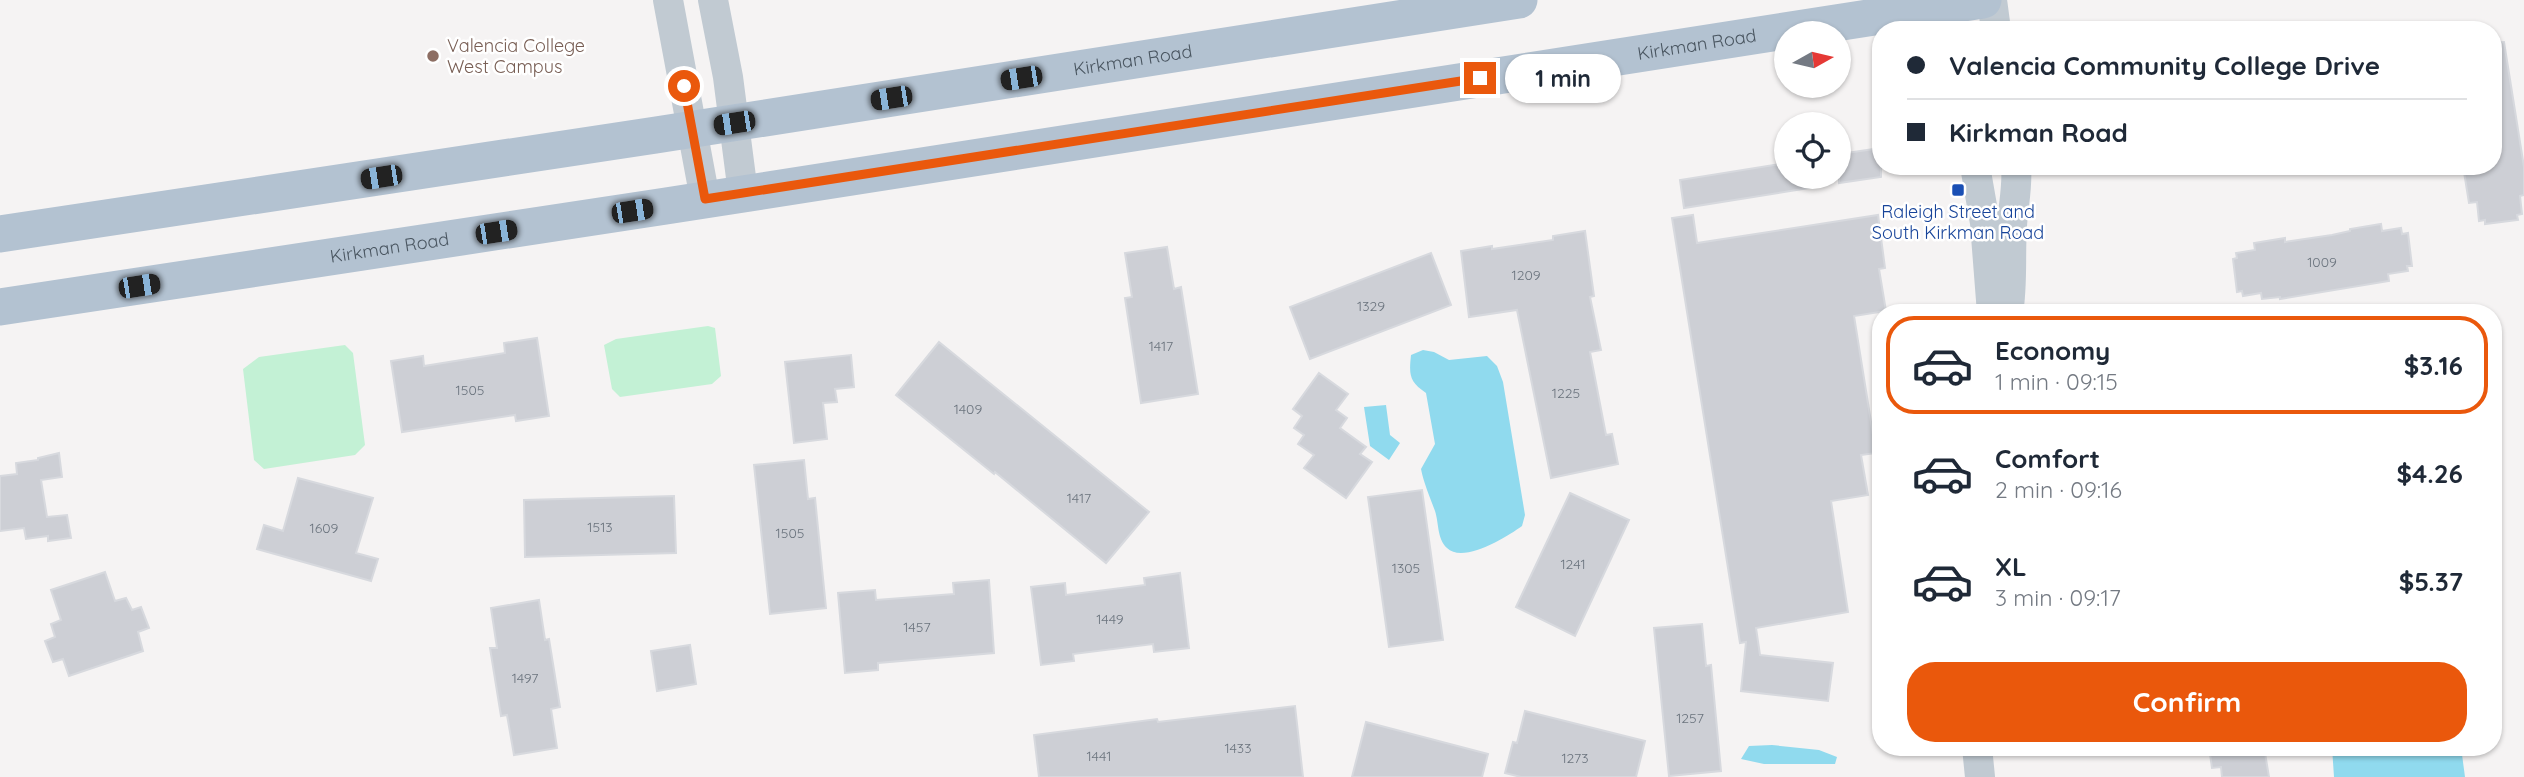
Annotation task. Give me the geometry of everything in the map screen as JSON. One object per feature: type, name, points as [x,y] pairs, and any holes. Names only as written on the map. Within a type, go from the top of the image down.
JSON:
[{"type":"main road","name":"Kirkman Road","points":[[0,234],[692,130],[1519,0]]},
{"type":"main road","name":"Kirkman Road","points":[[1881,21],[1960,9]]},
{"type":"main road","name":"Kirkman Road","points":[[0,307],[1872,22]]},
{"type":"street","points":[[668,0],[705,199]]},
{"type":"street","points":[[713,0],[743,193]]},
{"type":"street","points":[[1992,0],[1995,21]]},
{"type":"street","points":[[1977,175],[1985,223],[1991,304]]},
{"type":"street","points":[[2010,304],[2011,227],[2017,175]]},
{"type":"street","points":[[1978,756],[1980,777]]},
{"type":"green space","points":[[708,326],[715,328],[721,376],[712,384],[620,397],[612,389],[604,345],[616,339]]},
{"type":"green space","points":[[345,345],[353,353],[365,445],[355,455],[264,469],[254,460],[243,369],[259,357]]},
{"type":"water","points":[[1423,350],[1449,360],[1487,356],[1497,366],[1503,382],[1525,515],[1522,526],[1496,542],[1474,551],[1454,552],[1444,544],[1422,475],[1421,469],[1435,444],[1426,393],[1413,381],[1410,368],[1411,355]]},
{"type":"water","points":[[1386,405],[1390,435],[1400,443],[1389,460],[1370,446],[1364,407]]},
{"type":"water","points":[[1772,745],[1819,750],[1837,757],[1835,764],[1764,764],[1741,759],[1749,746]]},
{"type":"water","points":[[2333,756],[2462,756],[2465,777],[2334,777]]},
{"type":"building","points":[[2502,42],[2524,167],[2524,195],[2520,196],[2522,214],[2517,215],[2518,220],[2485,224],[2485,220],[2479,221],[2477,202],[2469,203],[2464,175],[2502,175]]},
{"type":"building","points":[[1872,149],[1872,175],[1881,177],[1851,181],[1851,152]]},
{"type":"building","points":[[1774,165],[1774,189],[1803,189],[1684,208],[1680,180]]},
{"type":"building","points":[[1693,215],[1697,243],[1878,215],[1885,268],[1879,269],[1885,304],[1872,304],[1872,313],[1854,316],[1872,428],[1872,454],[1861,455],[1868,495],[1831,501],[1848,612],[1756,628],[1760,655],[1833,663],[1828,701],[1741,691],[1746,642],[1740,643],[1672,218]]},
{"type":"building","points":[[2381,224],[2382,231],[2401,228],[2402,234],[2408,233],[2412,266],[2407,266],[2408,271],[2388,274],[2389,281],[2280,299],[2262,299],[2261,293],[2243,296],[2242,291],[2237,292],[2233,259],[2237,258],[2236,253],[2255,250],[2254,243],[2285,238],[2285,242],[2332,235]]},
{"type":"building","points":[[1585,231],[1594,296],[1590,297],[1601,350],[1590,352],[1606,435],[1612,434],[1618,464],[1551,478],[1517,310],[1469,317],[1461,251],[1553,240],[1553,236]]},
{"type":"building","points":[[1167,247],[1174,289],[1181,287],[1198,394],[1141,403],[1125,298],[1132,297],[1125,253]]},
{"type":"building","points":[[1431,253],[1451,305],[1310,359],[1290,307]]},
{"type":"building","points":[[537,338],[549,416],[516,421],[515,415],[402,432],[391,361],[423,356],[424,366],[505,353],[504,343]]},
{"type":"building","points":[[939,342],[1149,512],[1106,563],[896,395]]},
{"type":"building","points":[[851,355],[854,387],[835,389],[837,402],[823,403],[827,439],[794,443],[785,362]]},
{"type":"building","points":[[1319,373],[1348,394],[1336,410],[1347,418],[1340,428],[1366,447],[1360,454],[1372,462],[1346,498],[1304,468],[1314,455],[1298,444],[1304,435],[1294,428],[1302,416],[1293,409]]},
{"type":"building","points":[[59,453],[62,477],[41,480],[47,517],[67,515],[71,538],[48,541],[48,536],[26,539],[24,528],[0,531],[0,476],[17,474],[16,463]]},
{"type":"building","points":[[804,460],[808,499],[815,498],[826,608],[770,614],[754,465]]},
{"type":"building","points":[[298,478],[373,498],[356,553],[378,559],[371,581],[257,549],[264,525],[283,531]]},
{"type":"building","points":[[1422,490],[1443,640],[1389,647],[1368,497]]},
{"type":"building","points":[[1570,493],[1629,520],[1575,636],[1516,607]]},
{"type":"building","points":[[674,496],[676,553],[525,557],[524,500]]},
{"type":"building","points":[[105,572],[115,601],[126,598],[132,610],[141,607],[149,628],[138,632],[143,651],[69,676],[63,659],[53,662],[45,641],[55,637],[51,624],[61,620],[51,590]]},
{"type":"building","points":[[1180,573],[1189,648],[1154,652],[1153,644],[1073,654],[1074,661],[1041,665],[1031,587],[1065,583],[1066,595],[1145,585],[1144,578]]},
{"type":"building","points":[[989,580],[994,653],[878,663],[878,670],[845,673],[838,593],[875,590],[876,600],[954,594],[953,583]]},
{"type":"building","points":[[539,600],[545,640],[549,639],[560,707],[551,709],[557,748],[514,755],[507,715],[501,716],[490,648],[497,648],[491,608]]},
{"type":"building","points":[[1702,624],[1706,666],[1711,665],[1721,771],[1669,776],[1654,628]]},
{"type":"building","points":[[690,645],[696,684],[657,691],[651,651]]},
{"type":"building","points":[[1295,706],[1303,777],[1039,777],[1034,735],[1157,719],[1158,722]]},
{"type":"building","points":[[1525,711],[1645,741],[1636,777],[1521,777],[1505,773],[1513,742],[1517,743]]},
{"type":"building","points":[[1366,722],[1488,754],[1482,777],[1352,777]]},
{"type":"building","points":[[2210,756],[2266,756],[2269,777],[2222,777],[2221,767],[2212,768]]},
{"type":"place","name":"Valencia College West Campus","points":[[433,56]]},
{"type":"place","name":"Raleigh Street and South Kirkman Road","points":[[1958,190]]},
{"type":"route","points":[[684,86],[705,199],[1480,78]]}]
